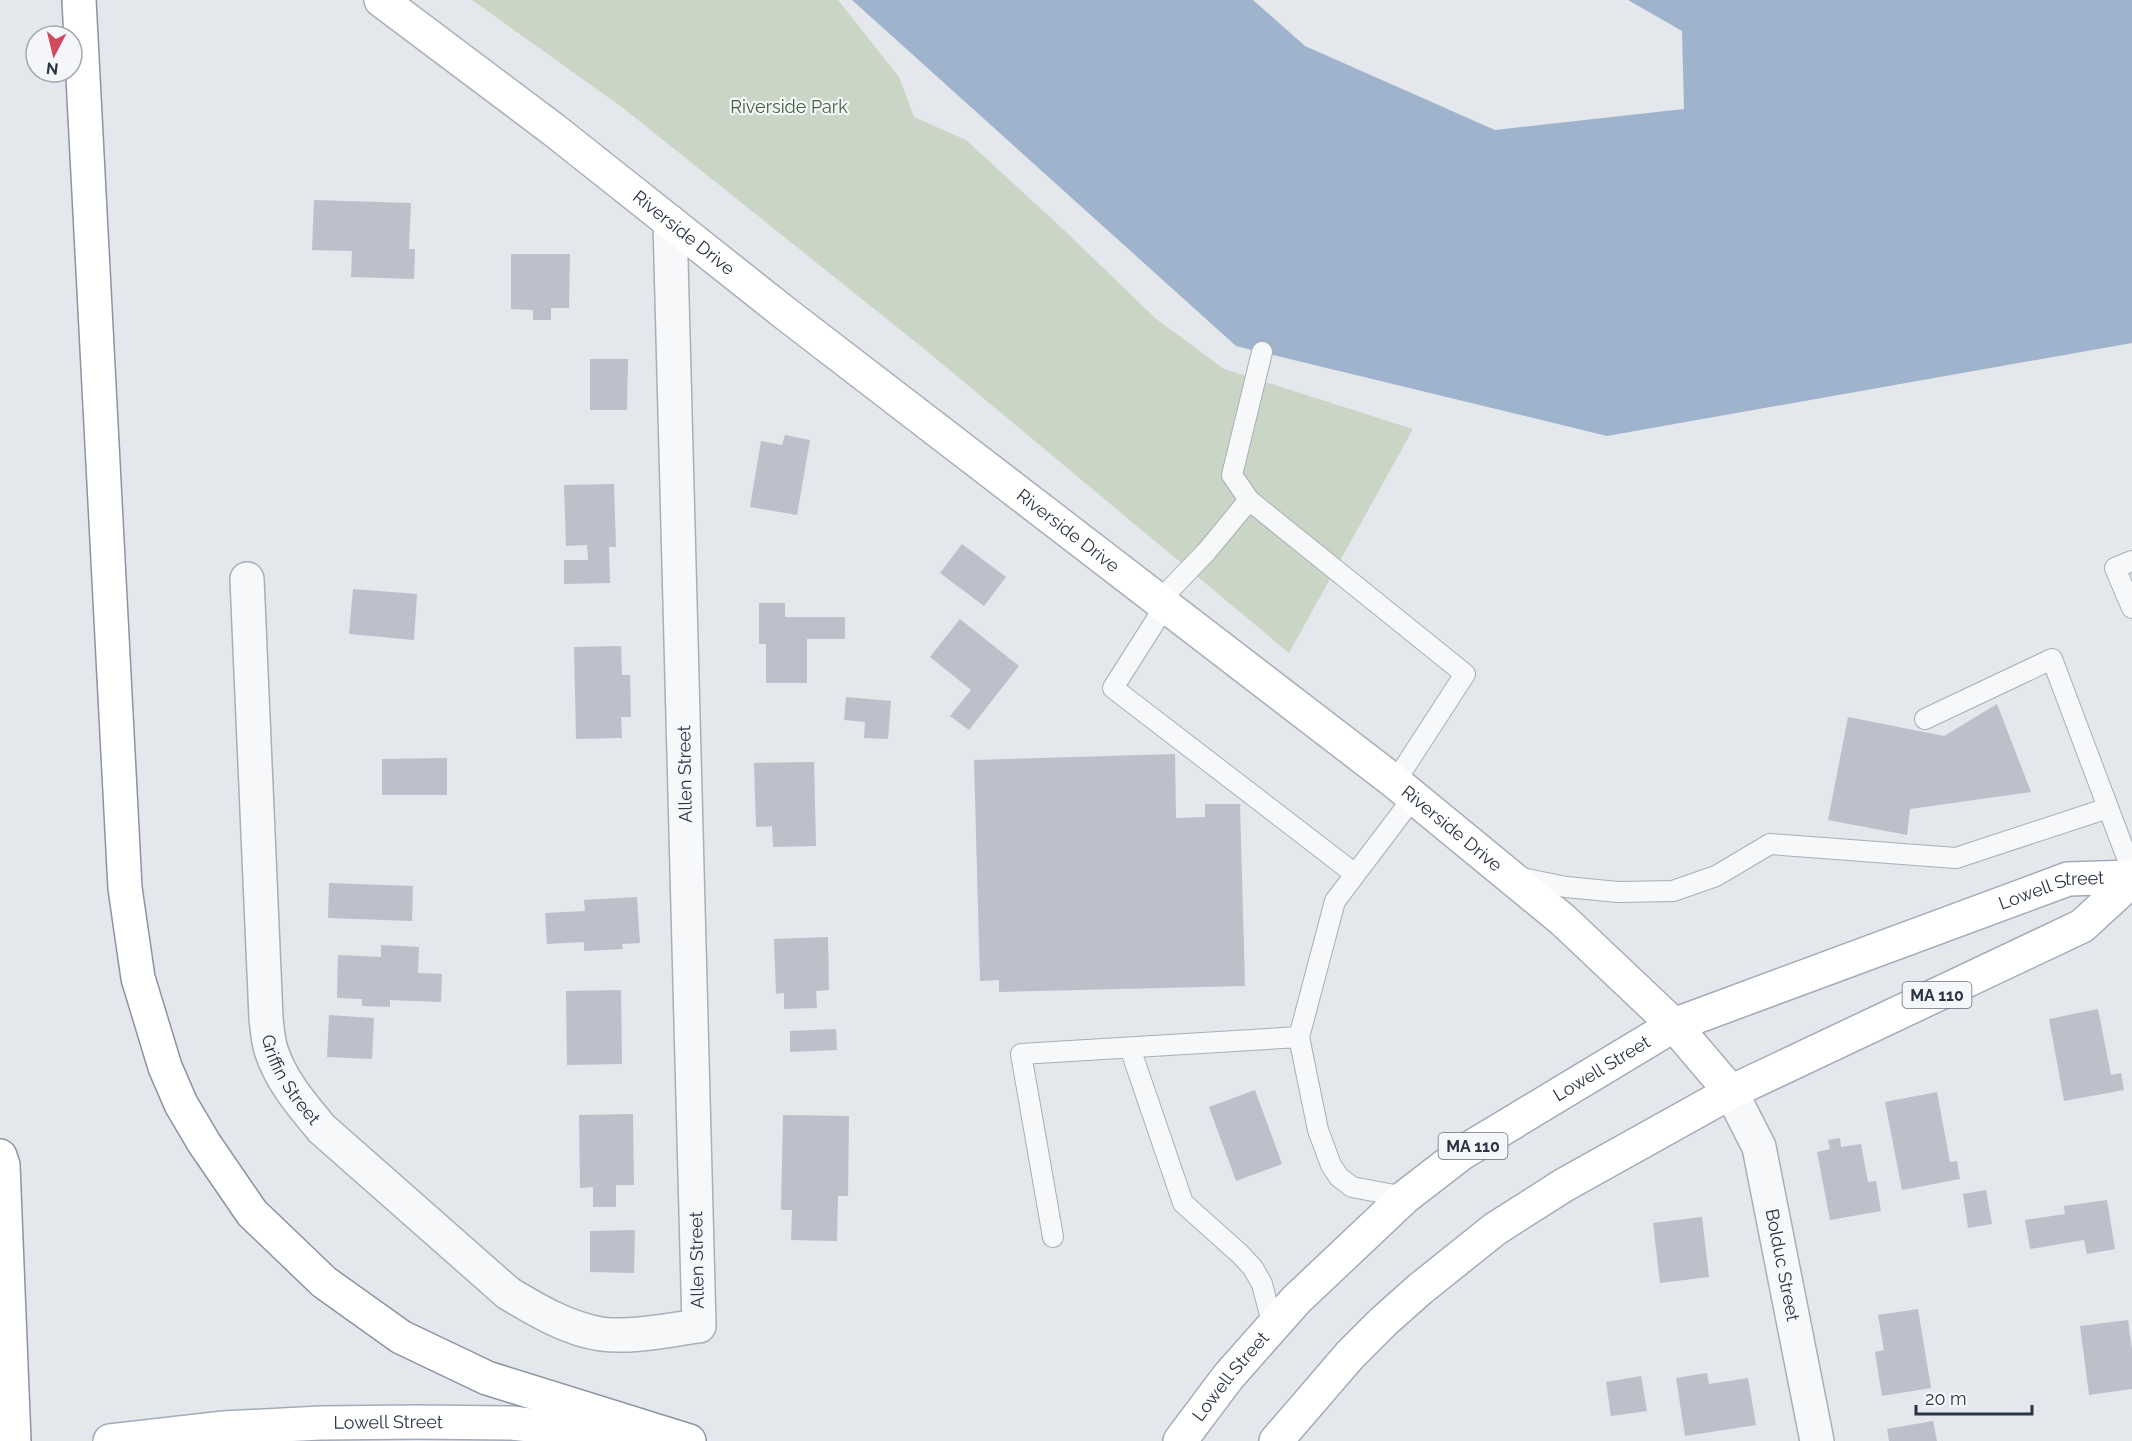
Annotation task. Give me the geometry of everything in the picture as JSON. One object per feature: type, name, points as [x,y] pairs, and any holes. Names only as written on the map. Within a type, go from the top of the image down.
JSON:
[{"type":"main road","points":[[79,0],[124,888],[138,978],[165,1067],[181,1104],[204,1143],[252,1213],[324,1282],[401,1337],[487,1378],[689,1441]]},
{"type":"main road","name":"Riverside Drive","points":[[381,0],[545,123],[786,314],[1404,790],[1563,920],[1674,1025],[1731,1092]]},
{"type":"main road","name":"Lowell Street","points":[[1180,1441],[1228,1377],[1273,1326],[1320,1277],[1405,1197],[1462,1153],[1674,1025],[2068,879],[2132,879]]},
{"type":"main road","name":"Lowell Street","points":[[1276,1441],[1350,1355],[1383,1322],[1495,1229],[1564,1185],[1731,1092],[2082,926],[2132,879]]},
{"type":"main road","points":[[0,1156],[3,1165],[14,1441]]},
{"type":"main road","name":"Lowell Street","points":[[110,1441],[224,1428],[321,1423],[417,1422],[512,1423],[667,1441]]},
{"type":"street","name":"Allen Street","points":[[670,222],[699,1326]]},
{"type":"street","name":"Griffin Street","points":[[247,579],[266,1018],[271,1050],[284,1079],[300,1104],[322,1129],[508,1293],[538,1311],[570,1325],[601,1334],[635,1334],[699,1326]]},
{"type":"street","name":"Bolduc Street","points":[[1731,1092],[1759,1147],[1817,1441]]},
{"type":"lane","points":[[1262,352],[1232,475],[1249,500],[1465,674],[1404,790],[1355,874],[1335,901],[1299,1037],[1318,1130],[1331,1165],[1339,1177],[1352,1186],[1405,1197]]},
{"type":"lane","points":[[1249,500],[1162,604],[1113,688],[1355,874]]},
{"type":"lane","points":[[2132,561],[2115,568],[2132,608]]},
{"type":"lane","points":[[1925,719],[2052,659],[2132,871]]},
{"type":"lane","points":[[1509,875],[1566,887],[1618,892],[1673,891],[1716,876],[1770,844],[1956,858],[2108,808]]},
{"type":"lane","points":[[1053,1237],[1021,1054],[1299,1037]]},
{"type":"lane","points":[[1130,1048],[1183,1203],[1253,1268],[1262,1284],[1273,1326]]},
{"type":"green space","name":"Riverside Park","points":[[472,0],[838,0],[899,77],[914,117],[966,140],[1155,318],[1224,369],[1413,429],[1289,653],[928,352],[623,108]]},
{"type":"water","points":[[852,0],[1253,0],[1305,46],[1495,130],[1684,109],[1682,31],[1628,0],[2132,0],[2132,343],[1607,436],[1236,346]]},
{"type":"building","points":[[314,200],[411,203],[409,249],[415,249],[414,279],[351,277],[352,251],[312,250]]},
{"type":"building","points":[[511,254],[570,254],[569,308],[551,308],[551,320],[533,320],[533,310],[511,309]]},
{"type":"building","points":[[590,359],[628,359],[627,410],[590,410]]},
{"type":"building","points":[[785,435],[810,440],[797,515],[750,507],[761,441],[782,445]]},
{"type":"building","points":[[614,484],[616,547],[609,547],[610,583],[564,584],[564,560],[588,560],[587,545],[566,546],[564,485]]},
{"type":"building","points":[[962,544],[1006,577],[984,606],[940,573]]},
{"type":"building","points":[[353,589],[417,594],[414,640],[349,634]]},
{"type":"building","points":[[759,603],[785,603],[785,617],[845,617],[845,639],[807,639],[807,683],[766,683],[766,644],[759,644]]},
{"type":"building","points":[[960,619],[1019,666],[969,730],[950,716],[971,690],[930,657]]},
{"type":"building","points":[[621,646],[622,675],[630,675],[631,717],[621,717],[622,738],[576,739],[574,647]]},
{"type":"building","points":[[846,697],[891,701],[888,739],[864,738],[865,722],[844,720]]},
{"type":"building","points":[[1997,704],[2031,792],[1910,809],[1907,835],[1828,820],[1848,717],[1944,736]]},
{"type":"building","points":[[1175,754],[1176,818],[1205,817],[1205,804],[1240,804],[1245,986],[999,992],[999,980],[980,981],[974,760]]},
{"type":"building","points":[[447,758],[447,795],[382,795],[382,759]]},
{"type":"building","points":[[814,762],[816,846],[773,847],[772,826],[756,827],[754,763]]},
{"type":"building","points":[[329,883],[413,886],[412,921],[328,918]]},
{"type":"building","points":[[637,897],[640,943],[622,944],[623,949],[584,951],[584,942],[547,944],[545,913],[585,911],[584,900]]},
{"type":"building","points":[[828,937],[829,990],[816,991],[817,1008],[784,1009],[784,993],[776,994],[774,939]]},
{"type":"building","points":[[381,945],[419,947],[418,973],[442,974],[441,1002],[390,1000],[390,1007],[362,1006],[362,999],[337,998],[338,955],[381,957]]},
{"type":"building","points":[[621,990],[622,1064],[567,1065],[566,991]]},
{"type":"building","points":[[2098,1009],[2111,1075],[2121,1073],[2124,1090],[2064,1101],[2049,1019]]},
{"type":"building","points":[[329,1015],[374,1018],[372,1059],[327,1057]]},
{"type":"building","points":[[836,1029],[837,1050],[790,1052],[790,1031]]},
{"type":"building","points":[[1255,1090],[1282,1164],[1236,1181],[1209,1107]]},
{"type":"building","points":[[1937,1092],[1950,1162],[1957,1161],[1960,1179],[1902,1190],[1885,1102]]},
{"type":"building","points":[[633,1114],[634,1185],[616,1185],[616,1207],[593,1207],[593,1187],[580,1188],[579,1115]]},
{"type":"building","points":[[783,1115],[849,1116],[848,1196],[838,1196],[837,1241],[791,1240],[792,1210],[781,1210]]},
{"type":"building","points":[[1840,1138],[1841,1147],[1861,1144],[1868,1182],[1876,1181],[1881,1211],[1830,1220],[1817,1152],[1830,1149],[1828,1140]]},
{"type":"building","points":[[1986,1190],[1992,1224],[1968,1228],[1963,1194]]},
{"type":"building","points":[[2107,1200],[2115,1249],[2087,1254],[2084,1240],[2030,1249],[2025,1220],[2065,1214],[2064,1206]]},
{"type":"building","points":[[1702,1217],[1709,1277],[1660,1283],[1653,1223]]},
{"type":"building","points":[[635,1230],[634,1273],[590,1272],[590,1231]]},
{"type":"building","points":[[1918,1309],[1931,1388],[1882,1396],[1875,1352],[1884,1350],[1878,1315]]},
{"type":"building","points":[[2128,1320],[2132,1350],[2132,1389],[2089,1395],[2080,1326]]},
{"type":"building","points":[[1707,1373],[1709,1384],[1748,1378],[1756,1425],[1685,1436],[1676,1378]]},
{"type":"building","points":[[1641,1376],[1647,1411],[1611,1416],[1606,1382]]},
{"type":"building","points":[[1933,1421],[1937,1441],[1889,1441],[1887,1429]]}]
